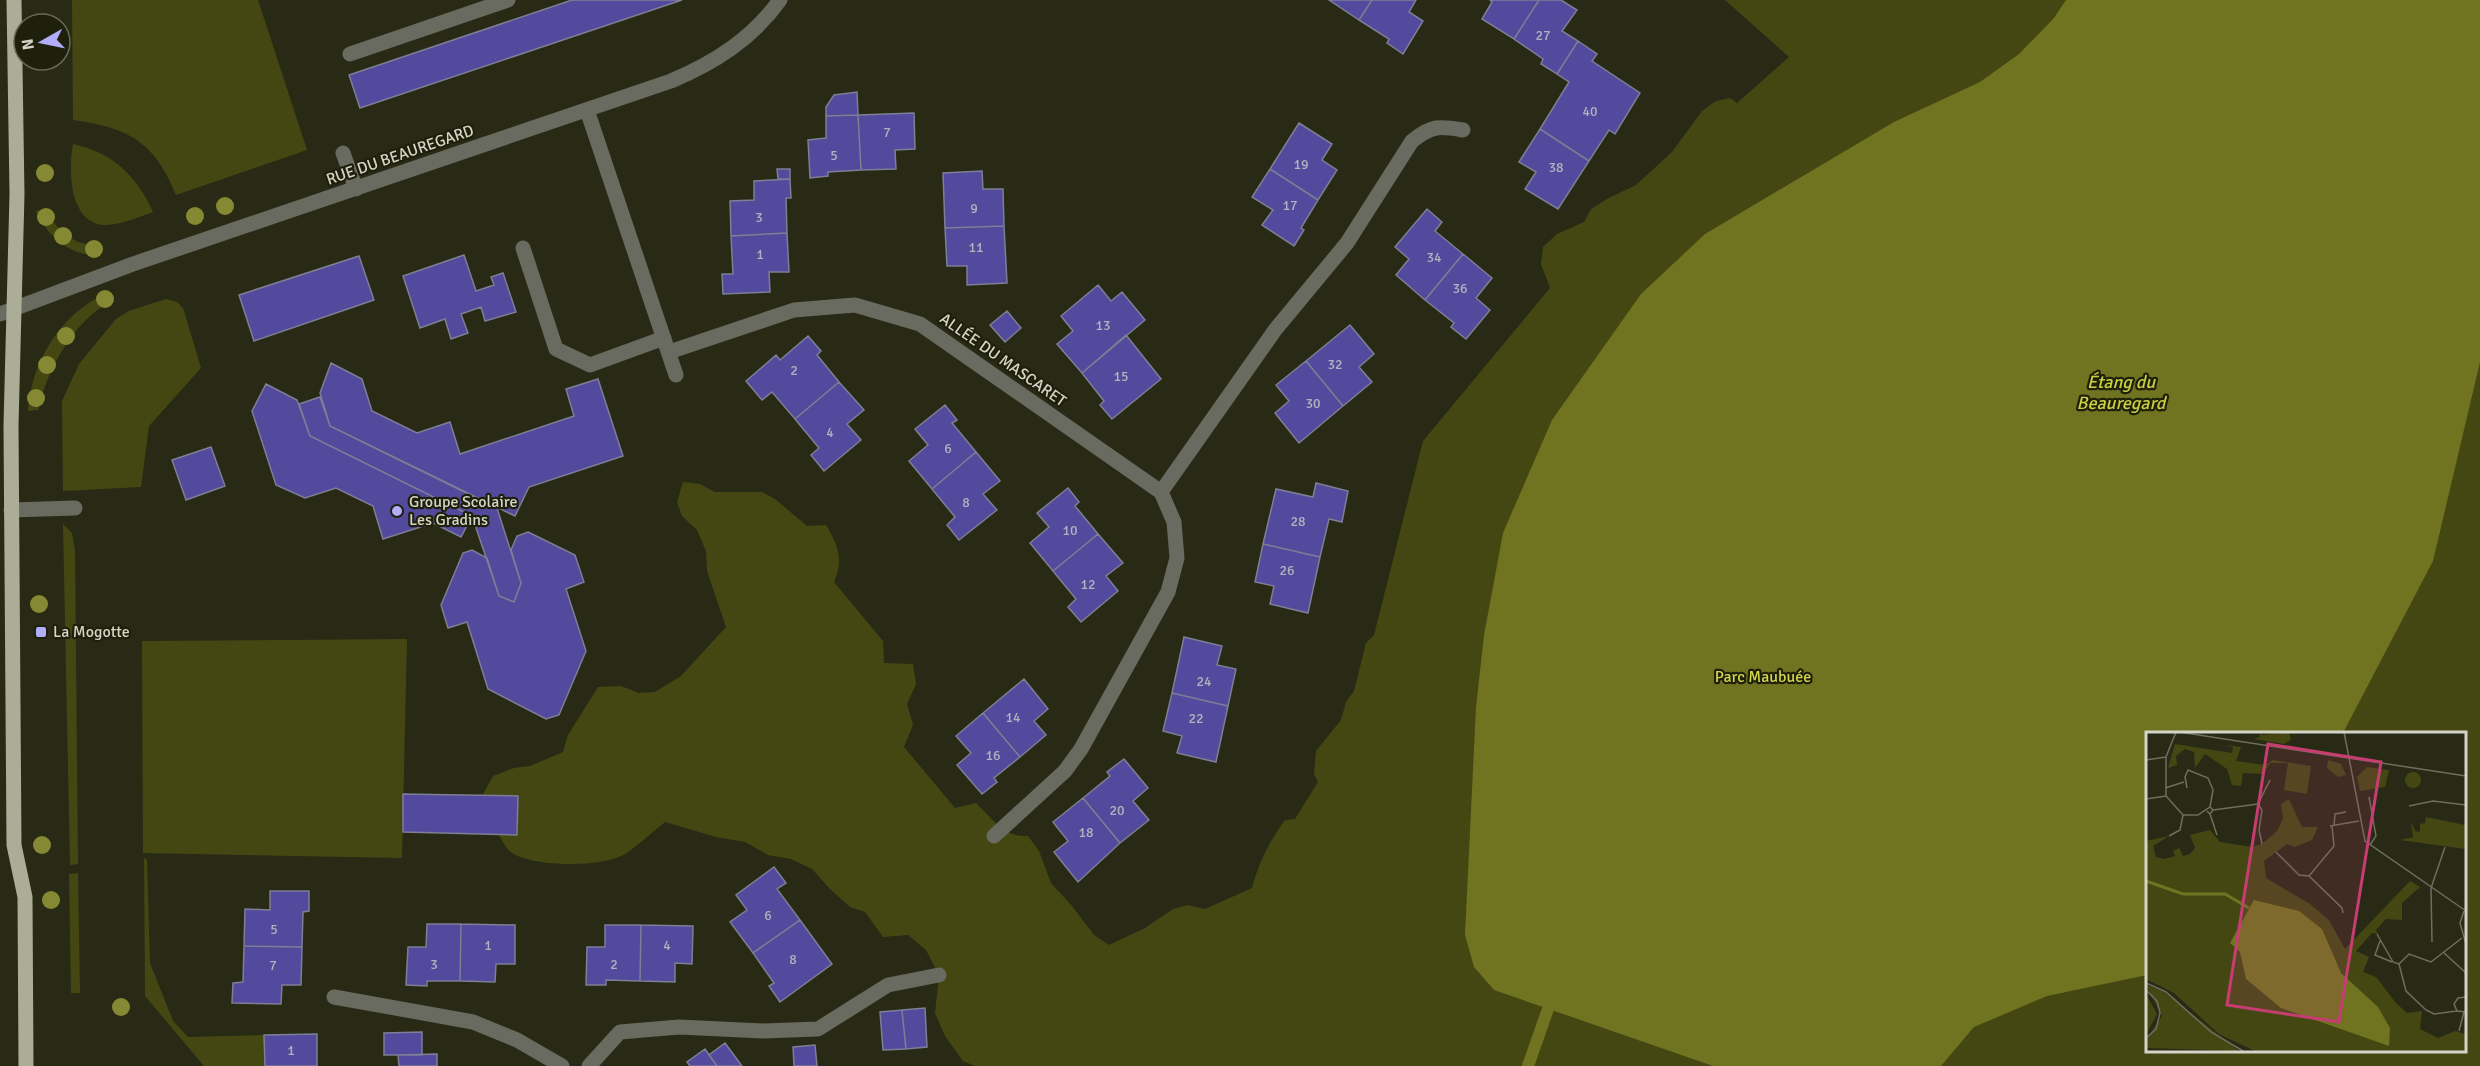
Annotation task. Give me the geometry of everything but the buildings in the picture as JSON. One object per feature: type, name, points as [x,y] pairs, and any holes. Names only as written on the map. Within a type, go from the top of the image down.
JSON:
[{"type":"main road","points":[[14,0],[17,194],[6,312],[11,510],[14,845],[25,897],[26,1066]]},
{"type":"street","points":[[350,54],[508,0]]},
{"type":"street","name":"RUE DU BEAUREGARD","points":[[6,312],[128,266],[671,81],[713,61],[755,30],[780,0]]},
{"type":"street","points":[[587,110],[676,375]]},
{"type":"street","points":[[994,836],[1049,787],[1076,757],[1168,592],[1177,558],[1174,522],[1161,492],[1275,330],[1347,243],[1412,141],[1427,129],[1441,127],[1463,130]]},
{"type":"street","points":[[343,153],[356,189]]},
{"type":"street","name":"ALLÉE DU MASCARET","points":[[523,248],[556,349],[590,365],[794,310],[855,305],[920,324],[1161,492]]},
{"type":"street","points":[[11,510],[75,508]]},
{"type":"street","points":[[589,1066],[620,1032],[679,1027],[763,1031],[818,1029],[888,985],[939,975]]},
{"type":"street","points":[[334,997],[473,1022],[517,1040],[562,1066]]},
{"type":"green space","points":[[72,0],[258,0],[307,150],[176,195],[158,162],[137,140],[110,128],[73,120]]},
{"type":"green space","name":"Étang du Beauregard","points":[[1725,0],[2480,0],[2480,1066],[975,1066],[963,1061],[945,1036],[935,1013],[939,975],[926,950],[908,935],[883,937],[865,912],[850,907],[812,869],[791,859],[768,855],[745,842],[716,837],[665,822],[625,854],[614,859],[585,864],[551,863],[522,858],[510,852],[498,834],[517,835],[518,796],[482,796],[493,776],[514,768],[530,766],[563,752],[568,735],[598,687],[621,686],[639,693],[655,692],[681,676],[726,627],[707,571],[706,551],[697,530],[682,516],[677,502],[683,482],[700,484],[715,492],[762,492],[775,499],[807,526],[826,525],[834,539],[839,560],[834,582],[883,641],[884,663],[913,664],[916,684],[907,704],[913,725],[904,747],[955,808],[976,803],[1005,830],[1012,834],[1028,836],[1039,851],[1051,883],[1094,935],[1109,945],[1145,928],[1173,909],[1188,905],[1205,909],[1252,888],[1261,861],[1274,836],[1285,820],[1295,819],[1318,782],[1314,774],[1316,751],[1341,720],[1346,702],[1354,691],[1366,643],[1374,635],[1423,441],[1550,288],[1541,264],[1543,247],[1557,234],[1584,222],[1591,209],[1636,185],[1672,152],[1702,111],[1716,101],[1730,98],[1737,103],[1789,57]]},
{"type":"green space","points":[[73,144],[100,153],[122,168],[139,187],[153,212],[125,222],[107,225],[94,223],[85,216],[78,207],[74,195],[71,168]]},
{"type":"green space","points":[[46,209],[55,224],[67,236],[82,243],[99,245],[101,254],[80,253],[62,244],[47,229],[36,211]]},
{"type":"green space","points":[[110,292],[113,300],[86,320],[64,347],[48,378],[38,410],[28,411],[35,374],[52,340],[78,311],[93,300]]},
{"type":"green space","points":[[166,299],[177,302],[183,308],[201,368],[149,426],[141,487],[63,491],[62,401],[79,364],[116,319],[129,311]]},
{"type":"green space","points":[[63,524],[72,533],[75,550],[78,864],[70,865]]},
{"type":"green space","points":[[407,639],[402,858],[143,853],[142,641]]},
{"type":"green space","points":[[144,858],[147,860],[150,963],[173,1021],[188,1037],[264,1035],[265,1066],[204,1066],[145,996]]},
{"type":"green space","points":[[78,873],[80,993],[71,993],[69,874]]},
{"type":"water","name":"Étang du Beauregard","points":[[2066,0],[2480,0],[2480,362],[2433,561],[2344,732],[2146,732],[2146,975],[2047,996],[1974,1027],[1941,1066],[1713,1066],[1494,990],[1474,967],[1465,935],[1476,707],[1484,635],[1503,533],[1552,420],[1641,294],[1705,234],[1894,122],[1980,82],[2019,54],[2054,18]]},
{"type":"waterway","points":[[1528,1066],[1548,1009]]},
{"type":"place","name":"Groupe Scolaire Les Gradins","points":[[397,511]]},
{"type":"place","name":"La Mogotte","points":[[41,632]]},
{"type":"park label","name":"Parc Maubuée","points":[[1763,677]]}]
